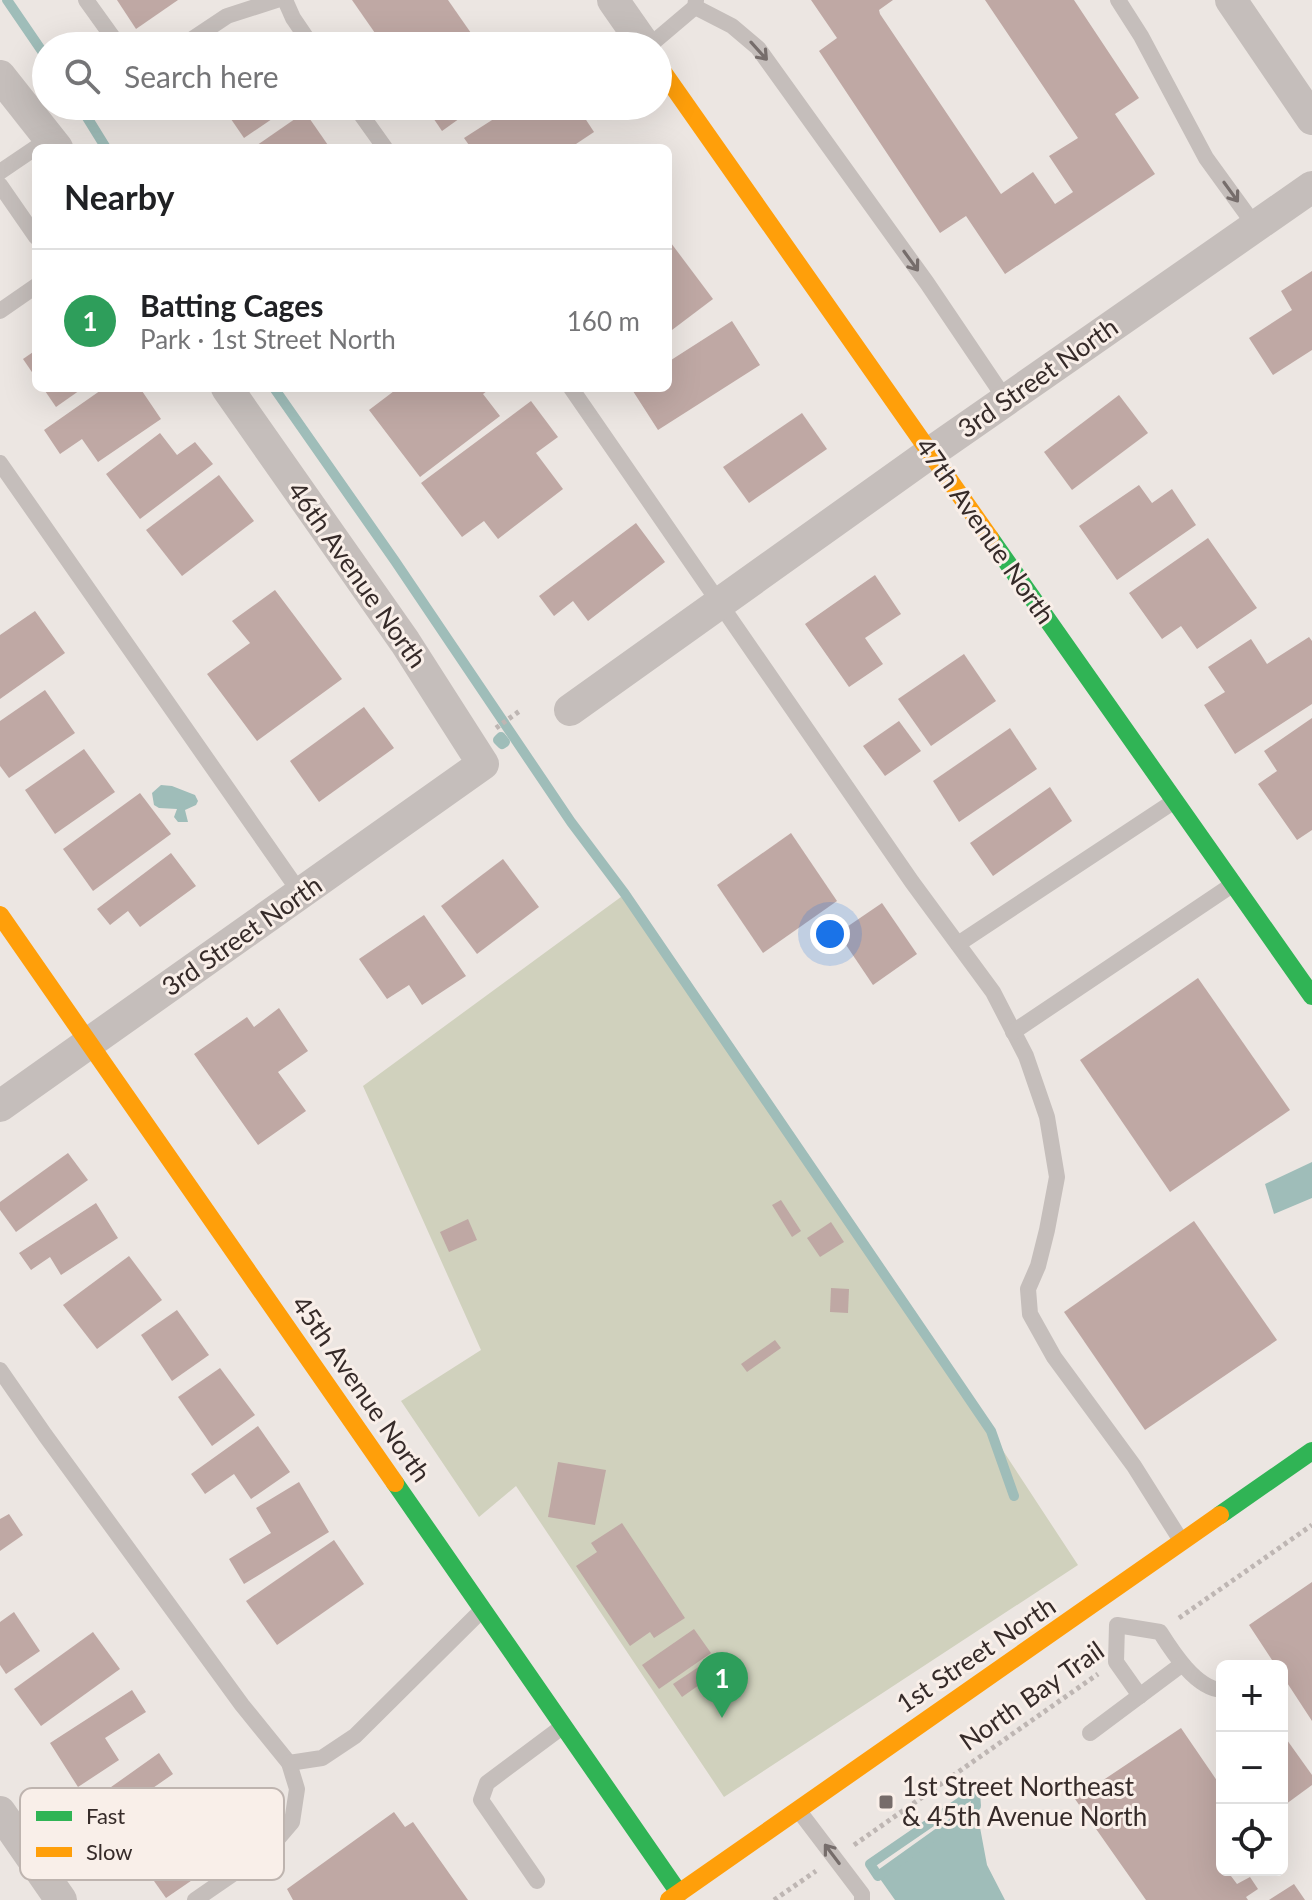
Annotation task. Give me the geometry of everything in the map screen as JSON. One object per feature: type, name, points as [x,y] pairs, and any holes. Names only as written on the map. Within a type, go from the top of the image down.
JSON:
[{"type":"street","points":[[613,0],[637,32]]},
{"type":"street","points":[[1231,0],[1312,119]]},
{"type":"street","points":[[0,76],[32,116]]},
{"type":"street","name":"47th Avenue North","points":[[672,85],[1312,996]]},
{"type":"street","points":[[35,120],[54,143]]},
{"type":"street","name":"3rd Street North","points":[[570,710],[930,453],[1312,187]]},
{"type":"street","name":"46th Avenue North","points":[[230,392],[405,642],[483,764]]},
{"type":"street","name":"3rd Street North","points":[[0,1106],[483,764]]},
{"type":"street","name":"45th Avenue North","points":[[0,915],[563,1726],[674,1896]]},
{"type":"street","name":"1st Street North","points":[[674,1896],[1100,1602],[1312,1451]]},
{"type":"street","points":[[0,1812],[20,1841]]},
{"type":"street","points":[[47,1880],[61,1900]]},
{"type":"lane","points":[[86,0],[109,32]]},
{"type":"lane","points":[[203,32],[227,16],[277,0]]},
{"type":"lane","points":[[285,0],[302,32]]},
{"type":"lane","points":[[1118,0],[1141,36],[1206,158],[1256,227]]},
{"type":"lane","points":[[663,32],[695,4],[732,26],[758,48],[927,283],[1006,400]]},
{"type":"lane","points":[[365,120],[382,144]]},
{"type":"lane","points":[[0,172],[32,155]]},
{"type":"lane","points":[[0,185],[32,231]]},
{"type":"lane","points":[[0,311],[32,289]]},
{"type":"lane","points":[[574,392],[993,992],[1026,1056],[1047,1117],[1057,1177],[1044,1242],[1028,1289],[1030,1314],[1054,1357],[1134,1466],[1182,1542]]},
{"type":"lane","points":[[0,463],[301,894]]},
{"type":"lane","points":[[958,944],[1175,801]]},
{"type":"lane","points":[[1013,1032],[1233,884]]},
{"type":"lane","points":[[0,1370],[242,1705],[289,1763],[297,1789],[292,1822],[284,1831]]},
{"type":"lane","points":[[1100,1602],[1117,1625],[1116,1662],[1140,1696]]},
{"type":"lane","points":[[289,1763],[322,1758],[355,1736],[482,1610]]},
{"type":"lane","points":[[1117,1625],[1160,1632],[1181,1665],[1216,1689]]},
{"type":"lane","points":[[1090,1733],[1181,1665]]},
{"type":"lane","points":[[537,1881],[481,1800],[487,1783],[563,1726]]},
{"type":"lane","points":[[798,1810],[862,1894],[862,1900]]},
{"type":"lane","points":[[195,1900],[224,1880]]},
{"type":"path","points":[[493,729],[521,710]]},
{"type":"path","points":[[1160,1632],[1312,1525]]},
{"type":"path","name":"North Bay Trail","points":[[774,1900],[1116,1662]]},
{"type":"green space","points":[[625,894],[906,1303],[1078,1565],[724,1797],[516,1486],[479,1517],[401,1401],[481,1350],[363,1086]]},
{"type":"water","points":[[161,785],[195,795],[196,805],[185,810],[188,822],[178,822],[174,817],[177,809],[154,805],[152,793]]},
{"type":"water","points":[[1312,1162],[1312,1198],[1274,1214],[1265,1184]]},
{"type":"water","points":[[976,1806],[987,1865],[1005,1900],[895,1900],[878,1876]]},
{"type":"building","points":[[117,0],[178,0],[136,29]]},
{"type":"building","points":[[352,0],[448,0],[470,32],[374,32]]},
{"type":"building","points":[[811,0],[893,0],[879,10],[880,14],[1001,194],[1033,172],[1055,204],[1073,192],[1049,156],[1078,138],[985,0],[1074,0],[1139,98],[1115,114],[1155,174],[1005,274],[966,216],[940,233],[819,51],[837,38]]},
{"type":"building","points":[[232,120],[270,120],[244,138]]},
{"type":"building","points":[[293,120],[311,120],[327,144],[259,144]]},
{"type":"building","points":[[435,120],[457,120],[442,131]]},
{"type":"building","points":[[492,120],[586,120],[594,132],[576,144],[468,144],[464,138]]},
{"type":"building","points":[[672,244],[713,299],[672,330]]},
{"type":"building","points":[[1312,271],[1312,350],[1273,375],[1249,338],[1292,310],[1281,291]]},
{"type":"building","points":[[732,321],[760,365],[658,430],[634,392],[672,392],[672,359]]},
{"type":"building","points":[[32,353],[32,372],[23,359]]},
{"type":"building","points":[[46,392],[77,392],[56,407]]},
{"type":"building","points":[[98,392],[143,392],[161,419],[98,462],[82,439],[60,454],[44,430]]},
{"type":"building","points":[[393,392],[486,392],[483,394],[500,416],[420,477],[369,410]]},
{"type":"building","points":[[1119,395],[1148,433],[1072,490],[1044,452]]},
{"type":"building","points":[[531,401],[558,437],[536,453],[563,489],[498,539],[484,521],[462,537],[421,483]]},
{"type":"building","points":[[802,413],[827,449],[749,503],[723,467]]},
{"type":"building","points":[[160,433],[177,455],[195,442],[213,464],[140,519],[106,474]]},
{"type":"building","points":[[219,475],[254,521],[182,576],[146,530]]},
{"type":"building","points":[[1139,485],[1152,503],[1172,489],[1196,525],[1117,580],[1079,526]]},
{"type":"building","points":[[636,523],[665,562],[588,621],[573,601],[554,616],[539,596]]},
{"type":"building","points":[[1208,538],[1257,608],[1197,649],[1181,626],[1162,639],[1129,593]]},
{"type":"building","points":[[875,575],[901,614],[865,638],[883,664],[849,687],[805,624]]},
{"type":"building","points":[[275,590],[342,679],[257,741],[207,674],[250,643],[232,621]]},
{"type":"building","points":[[35,611],[65,653],[0,699],[0,635]]},
{"type":"building","points":[[1309,637],[1312,641],[1312,704],[1235,754],[1204,705],[1225,692],[1208,667],[1251,639],[1267,664]]},
{"type":"building","points":[[964,654],[996,701],[931,746],[898,699]]},
{"type":"building","points":[[45,690],[75,733],[9,778],[0,766],[0,721]]},
{"type":"building","points":[[364,707],[394,748],[319,802],[290,761]]},
{"type":"building","points":[[1312,718],[1312,830],[1297,840],[1258,784],[1277,771],[1264,751]]},
{"type":"building","points":[[899,721],[921,751],[885,776],[863,746]]},
{"type":"building","points":[[1010,728],[1037,769],[959,822],[933,781]]},
{"type":"building","points":[[84,749],[115,792],[55,834],[25,790]]},
{"type":"building","points":[[1050,787],[1072,821],[993,876],[970,843]]},
{"type":"building","points":[[140,793],[171,834],[93,891],[63,849]]},
{"type":"building","points":[[791,833],[837,901],[763,953],[717,885]]},
{"type":"building","points":[[171,853],[196,886],[140,927],[128,911],[110,925],[97,909]]},
{"type":"building","points":[[503,859],[539,907],[477,954],[441,906]]},
{"type":"building","points":[[882,903],[917,954],[873,985],[838,933]]},
{"type":"building","points":[[424,915],[466,976],[422,1005],[409,985],[387,999],[359,959]]},
{"type":"building","points":[[1198,978],[1290,1110],[1170,1192],[1080,1060]]},
{"type":"building","points":[[279,1008],[308,1051],[278,1072],[306,1111],[258,1145],[194,1054],[247,1017],[254,1027]]},
{"type":"building","points":[[68,1153],[88,1180],[16,1232],[0,1210],[0,1202]]},
{"type":"building","points":[[781,1200],[801,1231],[792,1237],[772,1205]]},
{"type":"building","points":[[96,1203],[118,1238],[61,1275],[50,1257],[31,1270],[19,1253]]},
{"type":"building","points":[[468,1219],[477,1240],[449,1252],[440,1232]]},
{"type":"building","points":[[1194,1221],[1277,1340],[1145,1430],[1064,1312]]},
{"type":"building","points":[[831,1222],[844,1242],[820,1257],[807,1238]]},
{"type":"building","points":[[129,1256],[162,1300],[97,1349],[63,1305]]},
{"type":"building","points":[[831,1288],[849,1289],[848,1313],[830,1312]]},
{"type":"building","points":[[177,1310],[209,1355],[172,1381],[141,1335]]},
{"type":"building","points":[[775,1340],[781,1348],[747,1372],[741,1364]]},
{"type":"building","points":[[220,1368],[255,1415],[212,1446],[178,1397]]},
{"type":"building","points":[[258,1426],[290,1472],[251,1499],[234,1474],[205,1494],[191,1474]]},
{"type":"building","points":[[558,1462],[606,1470],[595,1525],[548,1517]]},
{"type":"building","points":[[299,1482],[329,1532],[244,1584],[229,1559],[271,1533],[256,1508]]},
{"type":"building","points":[[9,1514],[23,1535],[0,1551],[0,1519]]},
{"type":"building","points":[[622,1523],[685,1618],[654,1638],[650,1632],[630,1646],[576,1566],[597,1552],[591,1543]]},
{"type":"building","points":[[334,1540],[364,1584],[277,1645],[246,1601]]},
{"type":"building","points":[[1312,1582],[1312,1721],[1288,1684],[1288,1660],[1272,1660],[1249,1625]]},
{"type":"building","points":[[14,1612],[40,1651],[6,1674],[0,1665],[0,1622]]},
{"type":"building","points":[[694,1629],[711,1653],[659,1689],[642,1665]]},
{"type":"building","points":[[93,1632],[120,1669],[41,1726],[14,1689]]},
{"type":"building","points":[[703,1664],[712,1676],[682,1697],[673,1684]]},
{"type":"building","points":[[132,1690],[146,1712],[105,1738],[119,1760],[78,1787],[50,1743]]},
{"type":"building","points":[[1181,1728],[1216,1779],[1216,1876],[1231,1876],[1237,1884],[1250,1877],[1258,1889],[1246,1897],[1248,1900],[1146,1900],[1075,1799]]},
{"type":"building","points":[[1288,1741],[1312,1775],[1312,1785],[1288,1803]]},
{"type":"building","points":[[159,1753],[173,1774],[153,1788],[110,1788]]},
{"type":"building","points":[[394,1812],[405,1827],[413,1822],[468,1900],[293,1900],[287,1889]]},
{"type":"building","points":[[153,1880],[192,1880],[166,1898]]},
{"type":"building","points":[[1294,1884],[1305,1900],[1269,1900]]},
{"type":"waterway","points":[[7,0],[32,37]]},
{"type":"waterway","points":[[89,120],[104,144]]},
{"type":"waterway","points":[[277,392],[571,822],[625,894],[991,1431],[1014,1496]]},
{"type":"waterway","points":[[501,737],[505,742],[502,744],[498,740],[501,737]]},
{"type":"waterway","points":[[975,1792],[976,1806],[878,1876],[870,1864],[975,1792]]},
{"type":"traffic: fast","points":[[990,538],[1312,996]]},
{"type":"traffic: fast","points":[[1220,1515],[1312,1451]]},
{"type":"traffic: fast","points":[[395,1483],[679,1893]]},
{"type":"traffic: slow","points":[[672,85],[990,538]]},
{"type":"traffic: slow","points":[[0,915],[395,1483]]},
{"type":"traffic: slow","points":[[669,1900],[1220,1515]]},
{"type":"place","name":"Batting Cages","points":[[722,1718]]},
{"type":"place","name":"1st Street Northeast & 45th Avenue North","points":[[886,1802]]}]
